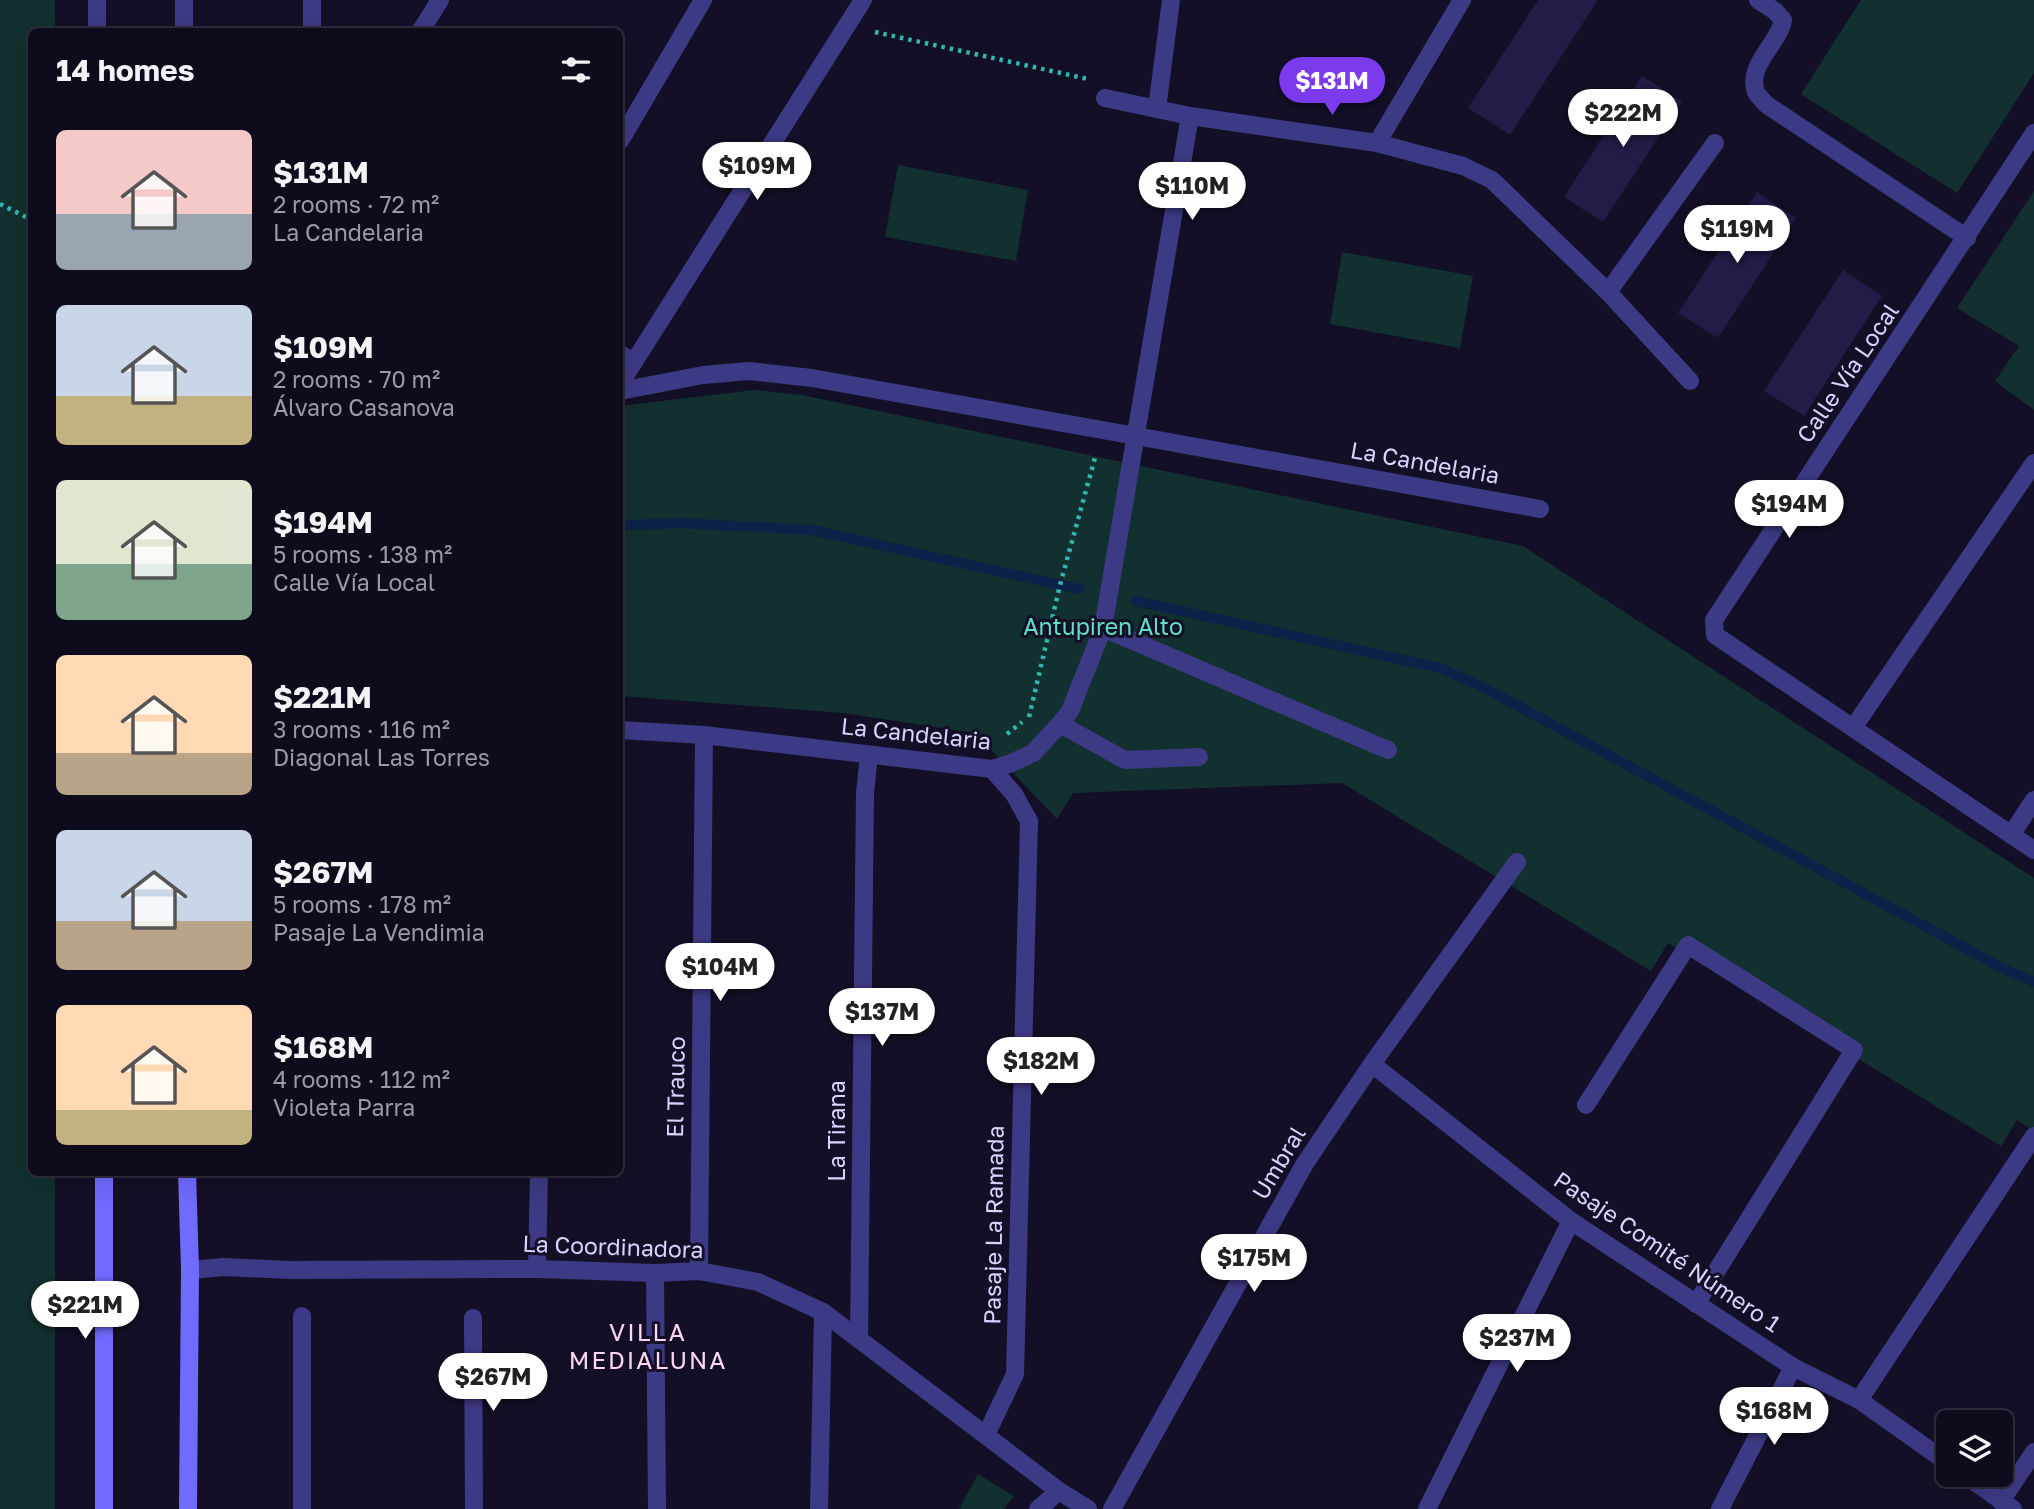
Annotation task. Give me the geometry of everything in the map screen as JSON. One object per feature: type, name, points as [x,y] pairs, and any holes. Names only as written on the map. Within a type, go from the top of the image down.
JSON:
[{"type":"main road","points":[[104,1176],[104,1509]]},
{"type":"main road","points":[[187,1176],[190,1270],[188,1509]]},
{"type":"street","points":[[97,0],[97,28]]},
{"type":"street","points":[[184,0],[184,28]]},
{"type":"street","points":[[312,0],[312,28]]},
{"type":"street","points":[[422,28],[440,0]]},
{"type":"street","points":[[623,136],[703,0]]},
{"type":"street","points":[[626,358],[863,0]]},
{"type":"street","points":[[1157,109],[1171,0]]},
{"type":"street","points":[[1377,143],[1462,0]]},
{"type":"street","points":[[1758,0],[1783,20],[1782,30],[1758,66],[1755,78],[1756,92],[1767,105],[1966,238]]},
{"type":"street","points":[[1105,98],[1190,116],[1377,143],[1464,166],[1492,180],[1608,292],[1690,381]]},
{"type":"street","name":"La Candelaria","points":[[623,730],[704,735],[992,769],[1033,753],[1060,724],[1070,710],[1103,628],[1190,116]]},
{"type":"street","name":"Calle Vía Local","points":[[2034,133],[1714,620],[1715,635],[2034,850]]},
{"type":"street","points":[[1608,292],[1716,143]]},
{"type":"street","name":"La Candelaria","points":[[623,390],[703,375],[749,372],[812,377],[1540,509]]},
{"type":"street","points":[[1853,728],[2034,463]]},
{"type":"street","points":[[1103,628],[1388,750]]},
{"type":"street","points":[[1060,724],[1125,760],[1199,757]]},
{"type":"street","name":"El Trauco","points":[[699,1271],[704,735]]},
{"type":"street","name":"La Tirana","points":[[859,1339],[864,793],[869,755]]},
{"type":"street","name":"Pasaje La Ramada","points":[[986,1435],[1015,1374],[1029,821],[1014,794],[992,769]]},
{"type":"street","points":[[2011,835],[2034,800]]},
{"type":"street","name":"Umbral","points":[[1112,1509],[1304,1165],[1372,1064],[1517,862]]},
{"type":"street","points":[[1586,1105],[1688,945],[1854,1050],[1696,1304]]},
{"type":"street","name":"Pasaje Comité Número 1","points":[[1372,1064],[1571,1221],[1793,1367],[1859,1400],[1936,1455]]},
{"type":"street","points":[[1859,1400],[2034,1136]]},
{"type":"street","points":[[537,1269],[538,1176]]},
{"type":"street","points":[[1427,1509],[1571,1221]]},
{"type":"street","name":"La Coordinadora","points":[[190,1270],[224,1267],[537,1269],[655,1273],[699,1271],[758,1282],[823,1312],[1059,1491],[1087,1509]]},
{"type":"street","points":[[655,1273],[657,1509]]},
{"type":"street","points":[[819,1509],[823,1312]]},
{"type":"street","points":[[302,1316],[302,1509]]},
{"type":"street","points":[[473,1318],[474,1509]]},
{"type":"street","points":[[1720,1509],[1793,1367]]},
{"type":"street","points":[[1982,1487],[2007,1505],[2034,1452]]},
{"type":"street","points":[[1038,1509],[1059,1491]]},
{"type":"path","points":[[848,24],[880,34],[1088,79],[1105,98]]},
{"type":"path","points":[[0,204],[28,218]]},
{"type":"path","points":[[1000,739],[1029,717],[1060,585],[1099,446]]},
{"type":"green space","points":[[0,0],[55,0],[55,28],[28,28],[28,1176],[55,1176],[55,1509],[0,1509]]},
{"type":"green space","points":[[1861,0],[2034,0],[2034,73],[1957,193],[1801,94]]},
{"type":"green space","points":[[898,165],[1028,190],[1016,261],[885,237]]},
{"type":"green space","points":[[2034,191],[2034,410],[1995,381],[2019,346],[1957,308]]},
{"type":"green space","points":[[1342,252],[1473,276],[1460,348],[1330,324]]},
{"type":"green space","name":"Antupiren Alto","points":[[754,390],[802,395],[1523,546],[2034,878],[2034,1131],[2017,1120],[2001,1146],[1668,943],[1651,971],[1342,783],[1073,793],[1057,819],[975,733],[843,713],[623,696],[623,406]]},
{"type":"green space","points":[[978,1474],[1014,1496],[1004,1509],[959,1509]]},
{"type":"building","points":[[1538,0],[1598,0],[1510,135],[1468,108]]},
{"type":"building","points":[[1642,76],[1682,101],[1603,222],[1564,197]]},
{"type":"building","points":[[1757,192],[1796,218],[1718,338],[1678,313]]},
{"type":"building","points":[[1843,270],[1882,296],[1804,416],[1764,391]]},
{"type":"waterway","points":[[627,525],[683,523],[812,530],[1079,589]]},
{"type":"waterway","points":[[1136,601],[1440,668],[1483,687],[2002,968],[2034,982]]},
{"type":"district","name":"VILLA MEDIALUNA","points":[[648,1347]]}]
